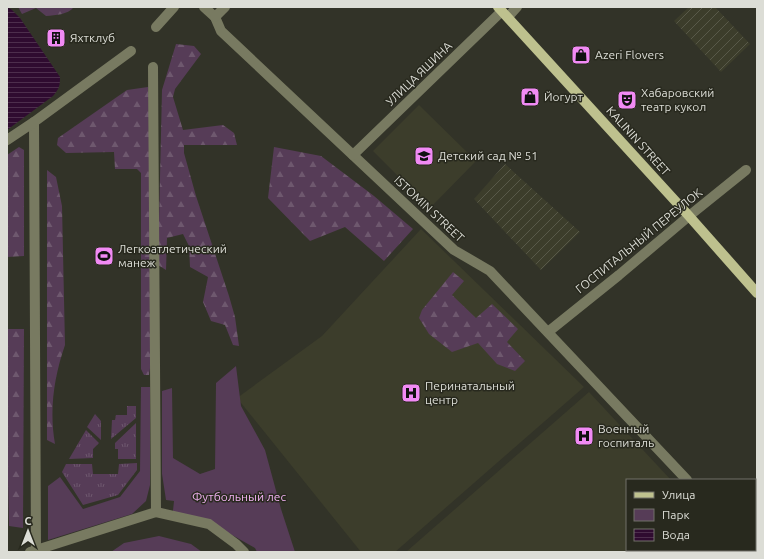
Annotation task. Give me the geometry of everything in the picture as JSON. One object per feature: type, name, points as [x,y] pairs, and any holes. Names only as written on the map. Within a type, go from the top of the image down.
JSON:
[{"type":"main road","name":"KALININ STREET","points":[[503,11],[757,293]]},
{"type":"street","points":[[156,27],[174,7]]},
{"type":"street","name":"ISTOMIN STREET","points":[[204,7],[215,17],[221,31],[454,250],[490,271],[686,479]]},
{"type":"street","points":[[215,17],[225,7]]},
{"type":"street","name":"УЛИЦА ЯШИНА","points":[[353,155],[503,11],[517,7]]},
{"type":"street","points":[[7,140],[131,51]]},
{"type":"street","points":[[153,67],[156,512]]},
{"type":"street","points":[[34,122],[34,551],[156,512],[209,524],[236,544],[244,552]]},
{"type":"street","name":"ГОСПИТАЛЬНЫЙ ПЕРЕУЛОК","points":[[548,332],[746,170]]},
{"type":"shaded area","points":[[689,7],[715,7],[750,44],[721,72],[674,21]]},
{"type":"shaded area","name":"Детский сад № 51","points":[[419,105],[476,161],[430,208],[373,151]]},
{"type":"shaded area","points":[[505,164],[580,232],[541,270],[474,199]]},
{"type":"shaded area","name":"Перинатальный центр","points":[[421,229],[584,387],[395,552],[361,552],[237,398],[322,336]]},
{"type":"shaded area","name":"Военный госпиталь","points":[[589,392],[670,479],[626,479],[626,551],[738,552],[406,552]]},
{"type":"green space","points":[[18,7],[74,7],[65,13],[46,16],[36,8],[22,14]]},
{"type":"green space","points":[[176,44],[194,46],[201,54],[175,89],[173,97],[183,130],[223,125],[234,133],[237,145],[184,145],[184,153],[196,196],[235,317],[239,346],[233,345],[225,325],[211,321],[203,302],[208,277],[190,267],[189,246],[183,234],[167,238],[166,270],[158,265],[162,90]]},
{"type":"green space","points":[[148,87],[150,105],[150,368],[149,375],[144,375],[141,369],[141,173],[137,169],[115,169],[114,152],[66,153],[57,145],[58,138],[127,90]]},
{"type":"green space","points":[[19,147],[24,150],[24,256],[7,257],[7,155]]},
{"type":"green space","points":[[274,147],[321,156],[374,196],[413,229],[384,261],[345,227],[310,241],[268,198]]},
{"type":"green space","points":[[47,170],[56,177],[62,206],[65,345],[55,381],[52,419],[55,444],[47,440]]},
{"type":"green space","points":[[453,272],[464,281],[452,295],[476,318],[492,304],[518,329],[507,342],[525,361],[515,371],[497,364],[478,343],[452,352],[429,334],[419,318],[422,310]]},
{"type":"green space","points":[[7,329],[24,329],[23,528],[9,526]]},
{"type":"green space","name":"Футбольный лес","points":[[236,366],[241,406],[265,450],[281,509],[295,552],[257,552],[255,548],[225,531],[172,520],[174,501],[166,500],[162,474],[162,391],[172,388],[173,458],[200,474],[215,469],[216,383]]},
{"type":"green space","points":[[141,387],[150,387],[150,485],[146,501],[132,514],[48,540],[48,486],[60,477],[83,509],[120,497],[140,471]]},
{"type":"green space","points":[[127,406],[136,406],[136,418],[111,439],[112,420],[115,420],[116,415],[127,415]]},
{"type":"green space","points":[[95,414],[101,421],[101,440],[87,427]]},
{"type":"green space","points":[[136,423],[136,459],[118,459],[118,449],[115,449],[115,443]]},
{"type":"green space","points":[[86,430],[99,443],[93,449],[93,458],[69,459]]},
{"type":"green space","points":[[137,463],[137,470],[118,495],[83,505],[62,472],[66,464],[92,464],[93,474],[118,474],[119,464]]},
{"type":"green space","points":[[159,536],[191,544],[202,552],[111,552],[124,543]]},
{"type":"water","points":[[7,7],[20,18],[60,77],[60,83],[53,96],[7,130]]},
{"type":"place","name":"Яхтклуб","points":[[56,38]]},
{"type":"place","name":"Azeri Flovers","points":[[581,55]]},
{"type":"place","name":"Йогурт","points":[[530,97]]},
{"type":"place","name":"Хабаровский театр кукол","points":[[627,100]]},
{"type":"place","name":"Детский сад № 51","points":[[424,156]]},
{"type":"place","name":"Легкоатлетический манеж","points":[[104,256]]},
{"type":"place","name":"Перинатальный центр","points":[[411,393]]},
{"type":"place","name":"Военный госпиталь","points":[[584,436]]}]
